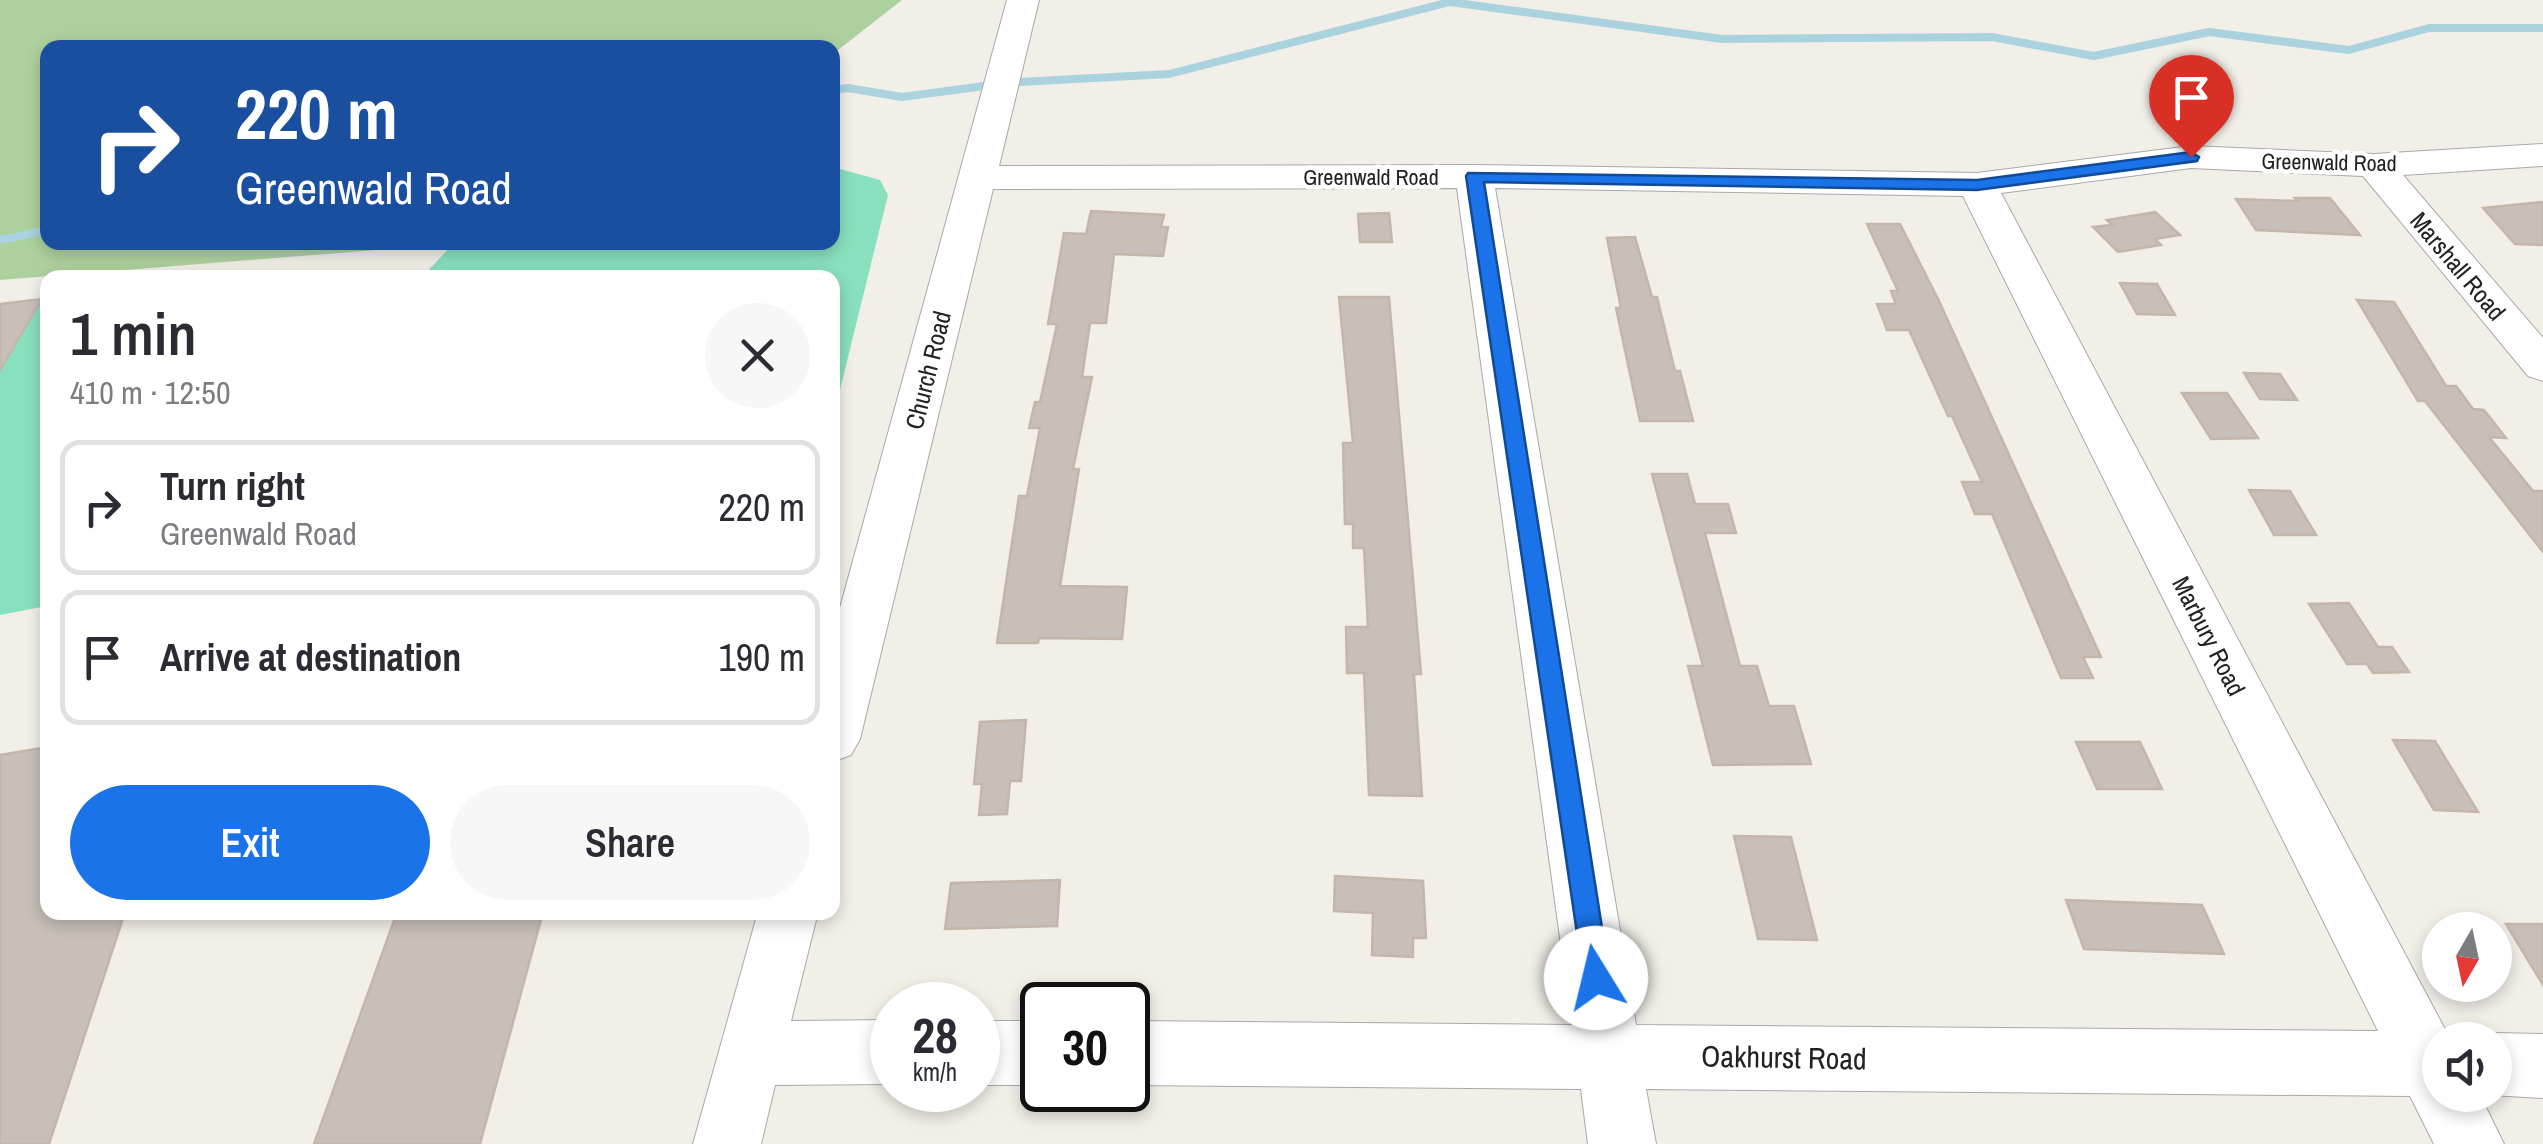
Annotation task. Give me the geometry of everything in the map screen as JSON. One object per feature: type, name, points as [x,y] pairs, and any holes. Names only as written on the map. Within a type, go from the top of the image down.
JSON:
[{"type":"street","name":"Church Road","points":[[840,708],[1023,0]]},
{"type":"street","name":"Greenwald Road","points":[[977,178],[1474,176],[1977,185],[2191,157],[2374,165],[2543,155]]},
{"type":"street","name":"Marshall Road","points":[[2374,165],[2543,366]]},
{"type":"street","points":[[1474,176],[1622,1144]]},
{"type":"street","name":"Marbury Road","points":[[1977,185],[2422,1046]]},
{"type":"street","points":[[727,1144],[786,920]]},
{"type":"street","points":[[752,1053],[870,1052]]},
{"type":"street","name":"Oakhurst Road","points":[[1150,1053],[1607,1054],[2422,1077]]},
{"type":"street","points":[[2512,1065],[2543,1066]]},
{"type":"street","name":"Marbury Road","points":[[2455,1112],[2470,1144]]},
{"type":"green space","points":[[0,0],[902,0],[840,49],[840,40],[40,40],[40,250],[376,250],[125,270],[40,270],[40,277],[0,280]]},
{"type":"green space","points":[[840,169],[880,180],[888,195],[840,390],[840,270],[429,270],[447,250],[840,250]]},
{"type":"green space","points":[[40,303],[40,607],[0,615],[0,306]]},
{"type":"building","points":[[2154,91],[2186,92],[2204,119],[2170,117]]},
{"type":"building","points":[[2295,198],[2330,198],[2360,235],[2256,230],[2236,199],[2298,201]]},
{"type":"building","points":[[2543,202],[2543,245],[2515,244],[2483,208]]},
{"type":"building","points":[[1091,211],[1164,215],[1161,227],[1168,227],[1163,256],[1114,254],[1106,323],[1090,323],[1082,377],[1092,377],[1073,469],[1079,469],[1060,586],[1127,587],[1122,639],[1039,638],[1038,643],[997,643],[1019,496],[1027,496],[1040,428],[1029,428],[1035,402],[1040,402],[1057,324],[1048,324],[1064,233],[1086,234]]},
{"type":"building","points":[[2155,212],[2180,235],[2155,239],[2161,245],[2118,252],[2093,227],[2112,225],[2107,220]]},
{"type":"building","points":[[1389,213],[1392,242],[1360,242],[1358,214]]},
{"type":"building","points":[[1867,224],[1900,224],[1939,301],[2101,657],[2083,657],[2093,678],[2061,678],[1992,514],[1975,514],[1962,482],[1982,482],[1952,416],[1948,416],[1909,330],[1887,330],[1877,304],[1896,304],[1891,291],[1898,291]]},
{"type":"building","points":[[1635,237],[1693,421],[1640,421],[1616,308],[1621,308],[1607,238]]},
{"type":"building","points":[[2120,283],[2157,284],[2175,315],[2137,314]]},
{"type":"building","points":[[1339,297],[1389,297],[1421,674],[1414,674],[1422,796],[1369,795],[1364,673],[1347,673],[1346,627],[1368,627],[1364,548],[1353,548],[1353,524],[1345,524],[1343,443],[1353,443]]},
{"type":"building","points":[[40,299],[0,370],[0,304]]},
{"type":"building","points":[[2357,300],[2394,302],[2446,386],[2456,386],[2473,409],[2484,410],[2506,438],[2489,437],[2533,491],[2543,491],[2543,552],[2425,401],[2418,401]]},
{"type":"building","points":[[2244,373],[2280,374],[2297,400],[2260,399]]},
{"type":"building","points":[[2182,393],[2227,393],[2258,438],[2211,439]]},
{"type":"building","points":[[1652,474],[1687,474],[1695,504],[1728,504],[1736,533],[1705,533],[1740,666],[1757,666],[1769,706],[1794,706],[1811,764],[1713,765],[1688,666],[1703,666]]},
{"type":"building","points":[[2249,490],[2290,491],[2316,535],[2274,535]]},
{"type":"building","points":[[2349,603],[2378,647],[2392,647],[2409,672],[2373,673],[2367,664],[2347,664],[2309,604]]},
{"type":"building","points":[[1026,720],[1021,781],[1010,781],[1007,814],[979,815],[982,784],[974,784],[980,722]]},
{"type":"building","points":[[2393,740],[2435,741],[2478,812],[2434,810]]},
{"type":"building","points":[[2076,742],[2140,742],[2162,789],[2097,789]]},
{"type":"building","points":[[40,748],[40,920],[122,920],[49,1144],[0,1144],[0,755]]},
{"type":"building","points":[[1734,836],[1791,837],[1817,940],[1758,939]]},
{"type":"building","points":[[1335,876],[1423,881],[1426,938],[1413,938],[1413,957],[1372,955],[1373,913],[1334,911]]},
{"type":"building","points":[[1060,880],[1057,926],[945,929],[951,883]]},
{"type":"building","points":[[2066,900],[2202,905],[2224,954],[2084,949]]},
{"type":"building","points":[[394,920],[541,920],[480,1144],[314,1144]]},
{"type":"building","points":[[2512,924],[2543,924],[2543,985],[2512,934]]},
{"type":"waterway","points":[[1019,82],[1169,74],[1450,2],[1722,39],[1992,37],[2094,56],[2209,32],[2349,50],[2429,28],[2543,28]]},
{"type":"waterway","points":[[840,89],[902,97],[984,86]]},
{"type":"waterway","points":[[0,240],[40,232]]},
{"type":"route","points":[[1596,978],[1474,176],[1977,185],[2191,157]]}]
